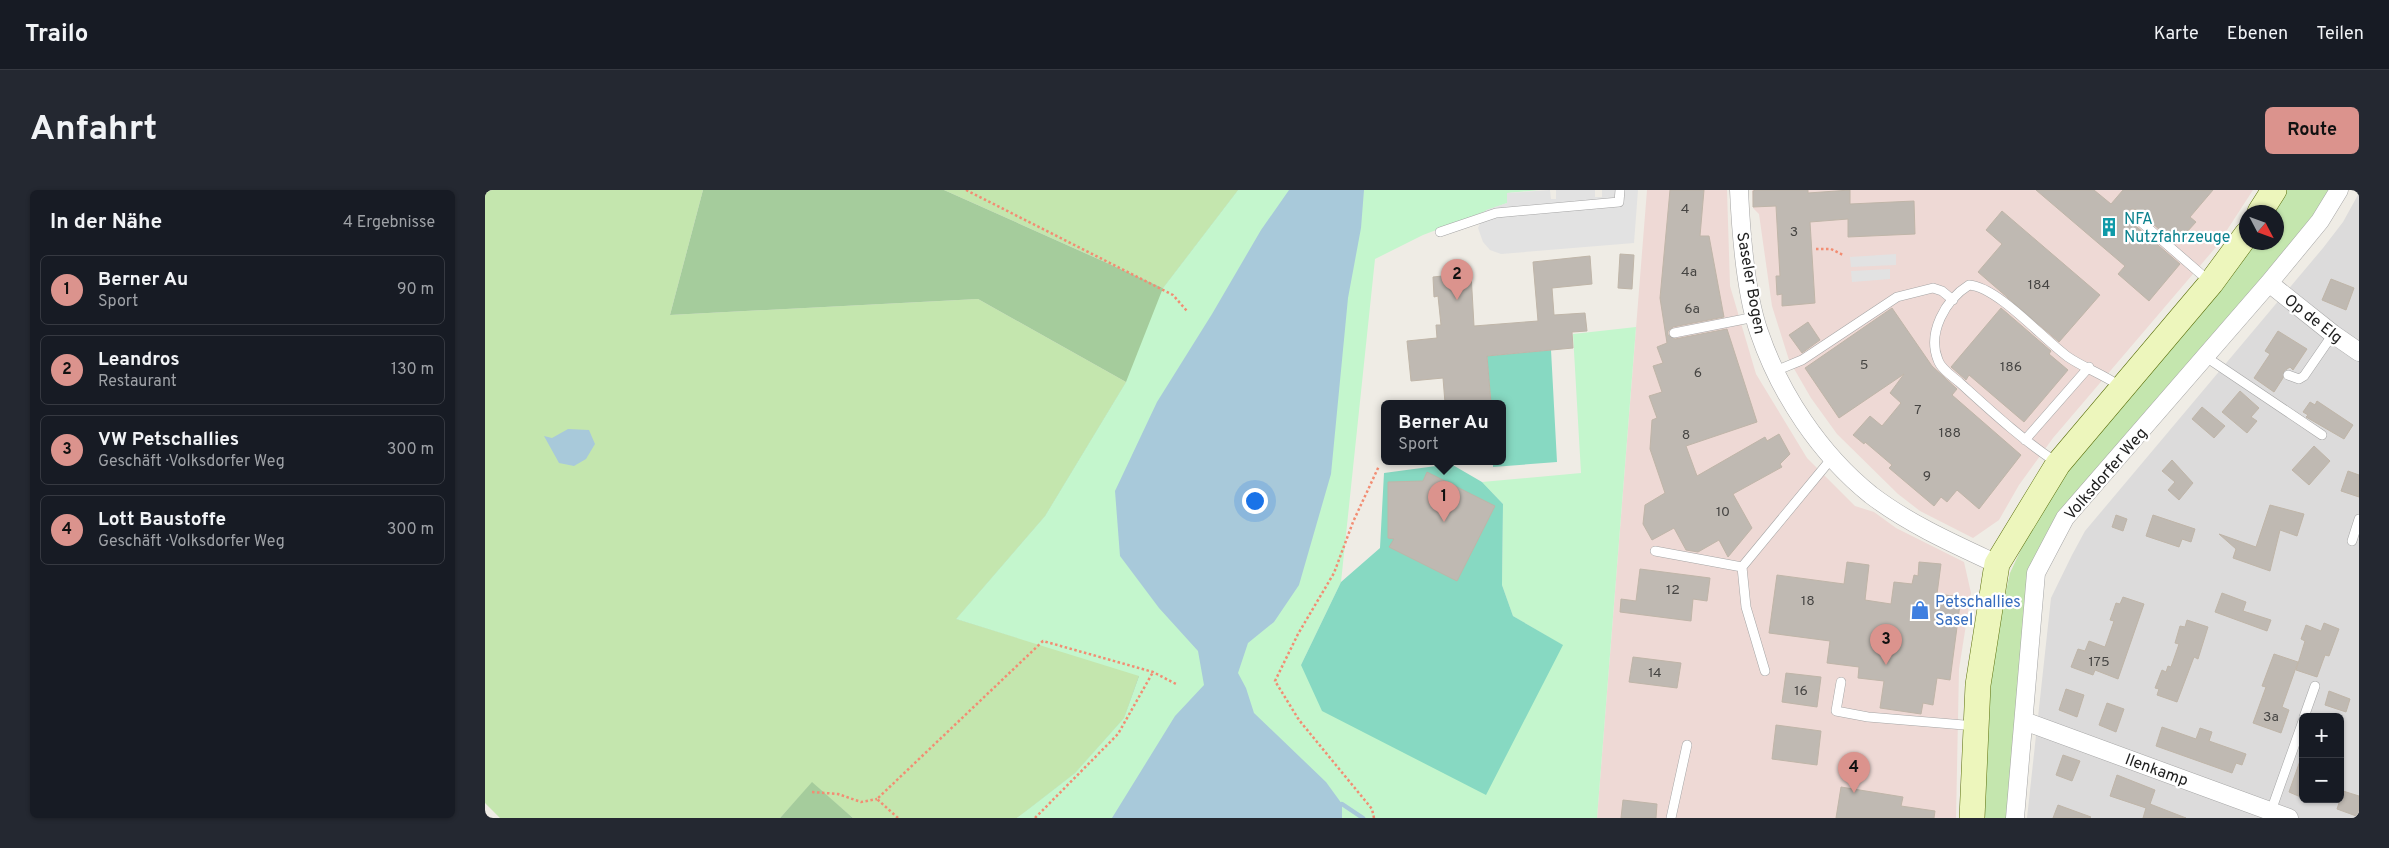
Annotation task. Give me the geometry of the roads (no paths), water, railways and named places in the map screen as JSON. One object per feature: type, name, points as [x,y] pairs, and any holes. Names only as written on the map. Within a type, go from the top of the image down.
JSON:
[{"type":"street","name":"Saseler Bogen","points":[[1739,190],[1745,267],[1758,331],[1775,371],[1814,438],[1832,458],[1872,495],[1924,529],[1997,564]]},
{"type":"street","points":[[2264,205],[2274,190]]},
{"type":"street","name":"Volksdorfer Weg","points":[[2015,818],[2036,573],[2065,518],[2206,357],[2320,221],[2339,190]]},
{"type":"street","points":[[1972,818],[1978,685],[1997,564],[2059,464],[2211,283],[2239,245]]},
{"type":"street","name":"Op de Elg","points":[[2269,282],[2333,334],[2359,352]]},
{"type":"street","name":"Ilenkamp","points":[[2024,721],[2281,816]]},
{"type":"lane","points":[[1440,232],[1496,213],[1619,202],[1620,190]]},
{"type":"lane","points":[[2133,216],[2211,283]]},
{"type":"lane","points":[[2059,464],[2025,440],[1938,362],[1934,336],[1936,327],[1953,300],[1969,285],[1981,287],[2009,307],[2069,358],[2089,367],[2122,389]]},
{"type":"lane","points":[[1775,371],[1802,360],[1897,297],[1933,288],[1942,291],[1953,300]]},
{"type":"lane","points":[[1674,333],[1755,317]]},
{"type":"lane","points":[[2288,375],[2299,379],[2304,376],[2333,334]]},
{"type":"lane","points":[[2206,357],[2321,435]]},
{"type":"lane","points":[[2025,440],[2089,367]]},
{"type":"lane","points":[[1765,671],[1746,607],[1742,567],[1832,458]]},
{"type":"lane","points":[[2352,541],[2359,519]]},
{"type":"lane","points":[[1655,551],[1742,567]]},
{"type":"lane","points":[[1841,682],[1836,711],[1868,717],[1976,726]]},
{"type":"lane","points":[[2305,713],[2315,686]]},
{"type":"lane","points":[[2281,816],[2299,738]]},
{"type":"lane","points":[[1671,818],[1687,745]]},
{"type":"water","points":[[1289,190],[1364,190],[1361,228],[1348,298],[1331,474],[1299,585],[1274,622],[1248,643],[1238,673],[1246,688],[1254,713],[1326,782],[1342,804],[1342,818],[1112,818],[1175,716],[1204,685],[1198,651],[1159,608],[1120,556],[1115,491],[1157,402],[1212,314],[1261,230]]},
{"type":"water","points":[[568,429],[589,430],[595,444],[586,459],[574,466],[559,463],[544,436],[552,438]]},
{"type":"waterway","points":[[1342,804],[1363,818]]},
{"type":"place","name":"NFA Nutzfahrzeuge","points":[[2109,227]]},
{"type":"place","name":"Leandros","points":[[1457,300]]},
{"type":"place","name":"Berner Au","points":[[1444,522]]},
{"type":"place","name":"Petschallies Sasel","points":[[1920,610]]},
{"type":"place","name":"VW Petschallies","points":[[1886,665]]},
{"type":"place","name":"Lott Baustoffe","points":[[1854,793]]}]
